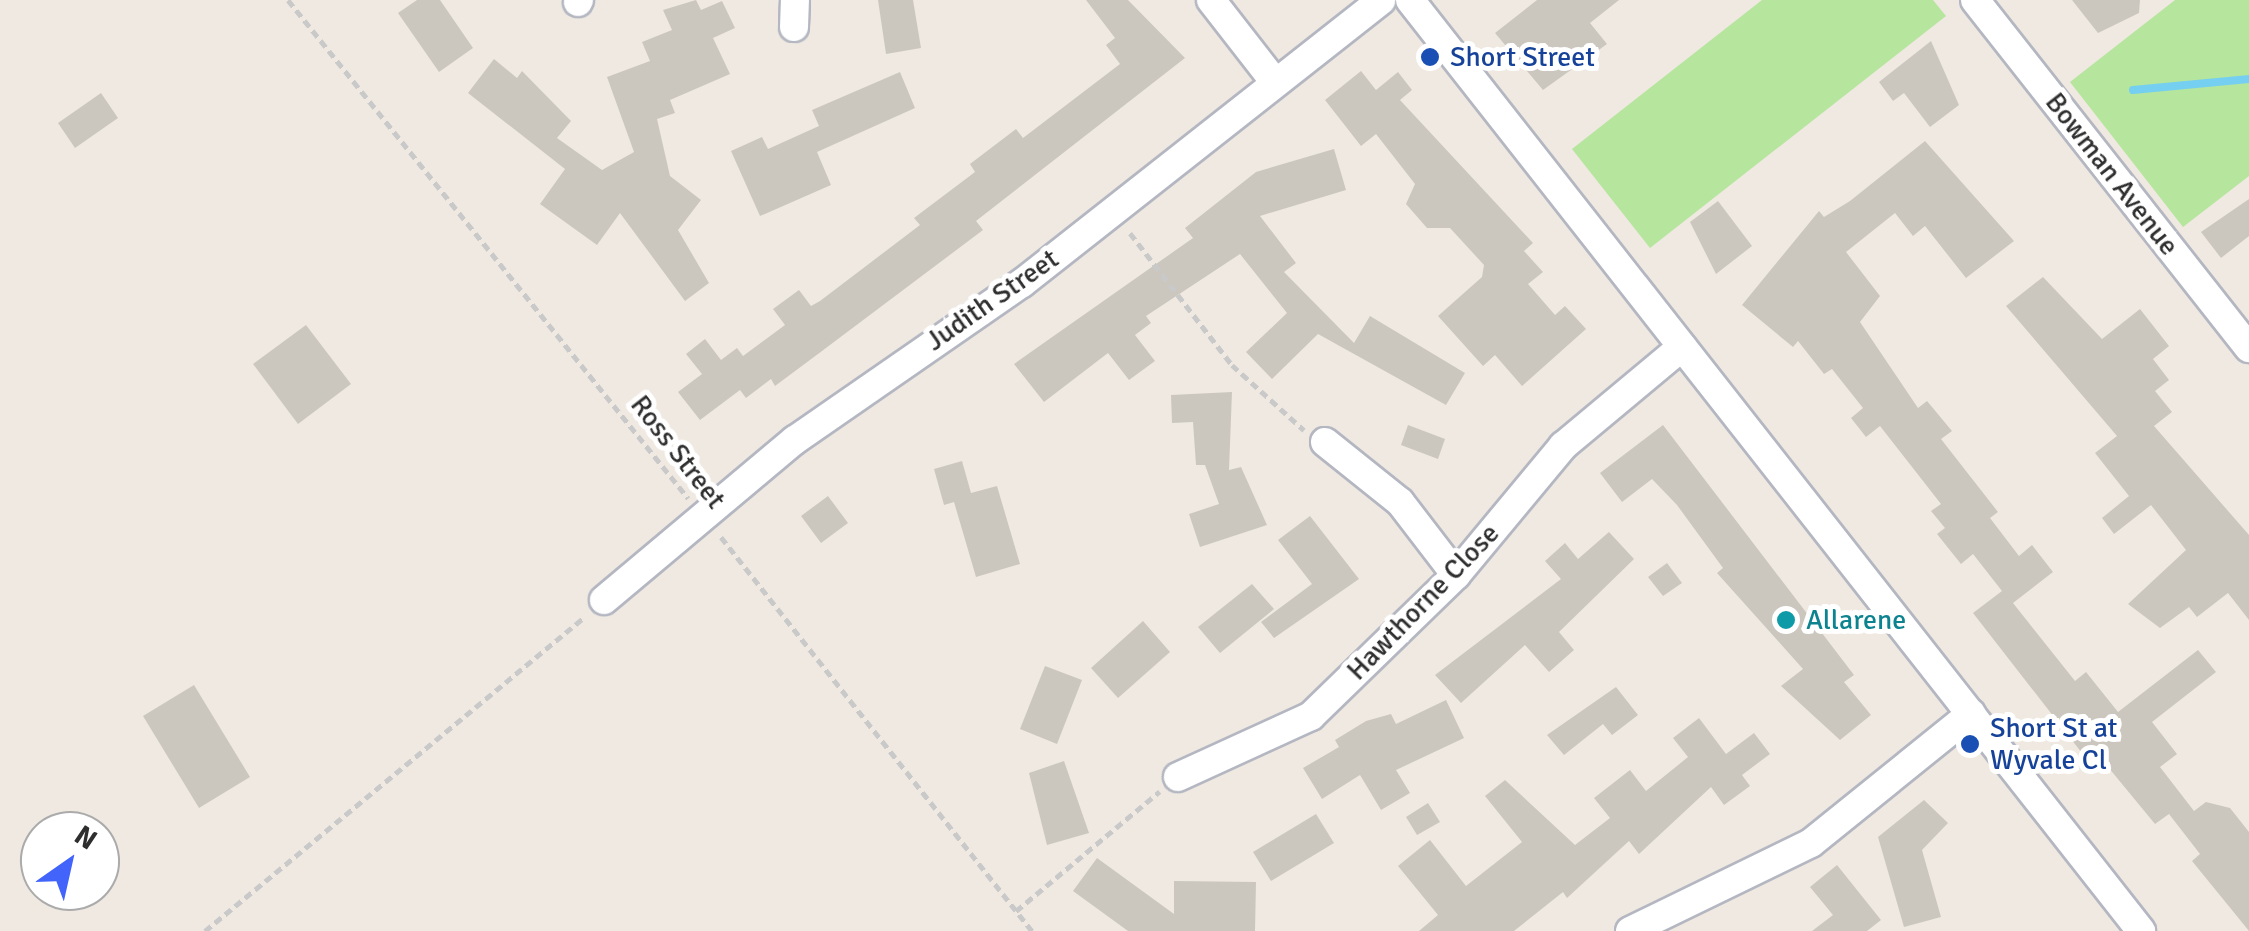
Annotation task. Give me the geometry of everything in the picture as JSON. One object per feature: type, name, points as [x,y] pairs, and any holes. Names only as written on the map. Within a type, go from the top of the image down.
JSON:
[{"type":"street","points":[[1211,0],[1274,82]]},
{"type":"street","name":"Judith Street","points":[[604,600],[702,516],[1022,284],[1381,0]]},
{"type":"street","points":[[1410,0],[2140,931]]},
{"type":"street","name":"Bowman Avenue","points":[[1975,0],[2249,348]]},
{"type":"street","name":"Hawthorne Close","points":[[1178,776],[1311,716],[1456,575],[1563,446],[1682,346]]},
{"type":"street","points":[[1325,442],[1400,502],[1456,575]]},
{"type":"street","points":[[1630,931],[1810,843],[1970,714]]},
{"type":"path","name":"Ross Street","points":[[288,0],[702,516],[798,624],[1032,931]]},
{"type":"path","points":[[1137,242],[1232,365],[1294,424]]},
{"type":"path","points":[[205,931],[604,600]]},
{"type":"path","points":[[1016,910],[1150,799]]},
{"type":"green space","points":[[1762,0],[1933,0],[1946,16],[1650,248],[1572,149]]},
{"type":"green space","points":[[2175,0],[2249,0],[2249,176],[2183,227],[2070,82]]},
{"type":"building","points":[[417,0],[440,0],[473,48],[439,72],[398,13]]},
{"type":"building","points":[[696,0],[701,10],[722,1],[735,28],[713,38],[730,74],[670,100],[675,113],[657,119],[670,176],[701,200],[678,230],[709,283],[685,301],[620,213],[597,245],[540,204],[565,169],[468,93],[494,59],[517,78],[522,71],[571,121],[557,138],[602,170],[634,152],[607,77],[650,61],[642,42],[672,30],[663,10]]},
{"type":"building","points":[[878,0],[913,0],[921,48],[886,54]]},
{"type":"building","points":[[1086,0],[1128,0],[1185,58],[976,221],[983,230],[822,351],[775,386],[771,379],[746,398],[740,390],[700,420],[678,392],[702,374],[686,354],[705,339],[721,360],[737,348],[743,356],[785,325],[773,309],[799,290],[811,306],[820,301],[920,225],[914,218],[975,172],[970,164],[1016,129],[1023,138],[1120,64],[1106,45],[1115,38]]},
{"type":"building","points":[[1537,0],[1619,0],[1590,23],[1607,44],[1543,90],[1495,33]]},
{"type":"building","points":[[2072,0],[2140,0],[2139,13],[2098,33]]},
{"type":"building","points":[[1931,41],[1959,105],[1930,127],[1904,93],[1893,101],[1879,82]]},
{"type":"building","points":[[1361,71],[1376,90],[1398,72],[1412,90],[1400,100],[1533,243],[1524,251],[1543,272],[1528,284],[1555,315],[1565,306],[1586,329],[1522,386],[1495,355],[1483,366],[1438,316],[1482,277],[1484,265],[1450,228],[1427,228],[1406,204],[1415,184],[1376,134],[1361,146],[1325,100]]},
{"type":"building","points":[[900,72],[915,108],[817,152],[831,185],[760,216],[731,151],[762,137],[768,149],[819,126],[812,110]]},
{"type":"building","points":[[101,93],[118,118],[75,148],[58,123]]},
{"type":"building","points":[[1925,141],[2014,241],[1966,278],[1925,226],[1913,236],[1895,213],[1846,252],[1880,296],[1860,322],[1918,408],[1927,401],[1952,431],[1941,439],[1998,512],[1990,518],[2019,556],[2032,545],[2053,572],[2013,603],[2075,681],[2086,672],[2118,712],[2198,650],[2216,672],[2152,722],[2177,754],[2160,767],[2194,811],[2206,802],[2230,808],[2249,832],[2249,931],[2192,861],[2200,854],[2169,814],[2155,824],[2094,750],[2085,757],[1973,613],[2002,591],[1973,554],[1961,564],[1937,534],[1945,528],[1931,511],[1941,504],[1880,426],[1866,437],[1851,418],[1863,408],[1832,369],[1824,374],[1798,341],[1793,347],[1742,305],[1819,211],[1824,217],[1850,201]]},
{"type":"building","points":[[1334,149],[1346,190],[1260,216],[1296,263],[1284,272],[1354,343],[1370,316],[1465,373],[1446,405],[1318,334],[1272,379],[1246,352],[1287,313],[1240,254],[1146,316],[1151,323],[1135,335],[1155,361],[1129,380],[1108,353],[1044,402],[1014,364],[1193,238],[1185,228],[1256,172]]},
{"type":"building","points":[[2249,199],[2249,236],[2221,258],[2201,232]]},
{"type":"building","points":[[1718,201],[1752,246],[1716,274],[1690,222]]},
{"type":"building","points":[[2043,277],[2102,339],[2140,309],[2169,346],[2153,359],[2169,380],[2155,391],[2172,412],[2154,426],[2249,535],[2249,620],[2228,593],[2197,617],[2189,607],[2160,628],[2128,604],[2186,550],[2151,505],[2114,534],[2102,518],[2129,496],[2095,453],[2117,436],[2006,306]]},
{"type":"building","points":[[306,325],[351,384],[298,424],[253,364]]},
{"type":"building","points":[[1232,392],[1229,470],[1241,467],[1267,525],[1200,547],[1189,514],[1219,504],[1205,465],[1196,465],[1193,422],[1172,423],[1171,395]]},
{"type":"building","points":[[1408,425],[1445,439],[1438,459],[1401,445]]},
{"type":"building","points":[[1663,425],[1854,675],[1844,682],[1871,715],[1840,740],[1781,686],[1803,669],[1717,573],[1723,568],[1677,505],[1652,479],[1622,502],[1600,473]]},
{"type":"building","points":[[962,461],[971,493],[997,486],[1020,564],[976,577],[954,502],[944,505],[934,469]]},
{"type":"building","points":[[828,496],[848,523],[821,543],[801,516]]},
{"type":"building","points":[[1310,516],[1359,579],[1274,638],[1261,622],[1312,584],[1278,540]]},
{"type":"building","points":[[1609,532],[1634,559],[1559,632],[1574,650],[1549,672],[1525,645],[1461,703],[1435,675],[1561,579],[1545,561],[1565,543],[1578,559]]},
{"type":"building","points":[[1667,563],[1682,583],[1663,596],[1648,577]]},
{"type":"building","points":[[1252,584],[1274,609],[1220,653],[1198,627]]},
{"type":"building","points":[[1143,621],[1170,652],[1118,698],[1091,668]]},
{"type":"building","points":[[1045,666],[1082,680],[1057,744],[1020,729]]},
{"type":"building","points":[[194,685],[250,777],[199,808],[143,716]]},
{"type":"building","points":[[1616,687],[1638,715],[1612,735],[1603,724],[1564,755],[1547,735]]},
{"type":"building","points":[[1446,700],[1464,738],[1396,770],[1410,793],[1381,810],[1360,775],[1322,799],[1303,768],[1339,747],[1335,740],[1366,721],[1391,714],[1396,724]]},
{"type":"building","points":[[1699,718],[1726,754],[1754,733],[1770,754],[1742,775],[1750,786],[1724,805],[1711,787],[1639,854],[1629,841],[1567,898],[1563,892],[1514,931],[1419,931],[1438,915],[1398,866],[1430,840],[1466,886],[1522,842],[1485,796],[1505,780],[1575,845],[1610,818],[1594,798],[1630,770],[1646,791],[1688,757],[1673,738]]},
{"type":"building","points":[[1064,761],[1089,833],[1047,845],[1029,773]]},
{"type":"building","points":[[1924,800],[1948,823],[1922,850],[1941,917],[1904,927],[1878,837]]},
{"type":"building","points":[[1428,803],[1440,822],[1417,835],[1406,817]]},
{"type":"building","points":[[1316,814],[1334,843],[1271,881],[1253,852]]},
{"type":"building","points":[[1097,858],[1174,914],[1174,881],[1256,882],[1255,931],[1128,931],[1073,891]]},
{"type":"building","points":[[1837,865],[1881,920],[1867,931],[1812,931],[1833,915],[1810,887]]},
{"type":"waterway","points":[[2133,90],[2249,79]]},
{"type":"place","name":"Short Street","points":[[1430,57]]},
{"type":"place","name":"Allarene","points":[[1786,620]]},
{"type":"place","name":"Short St at Wyvale Cl","points":[[1970,744]]}]
